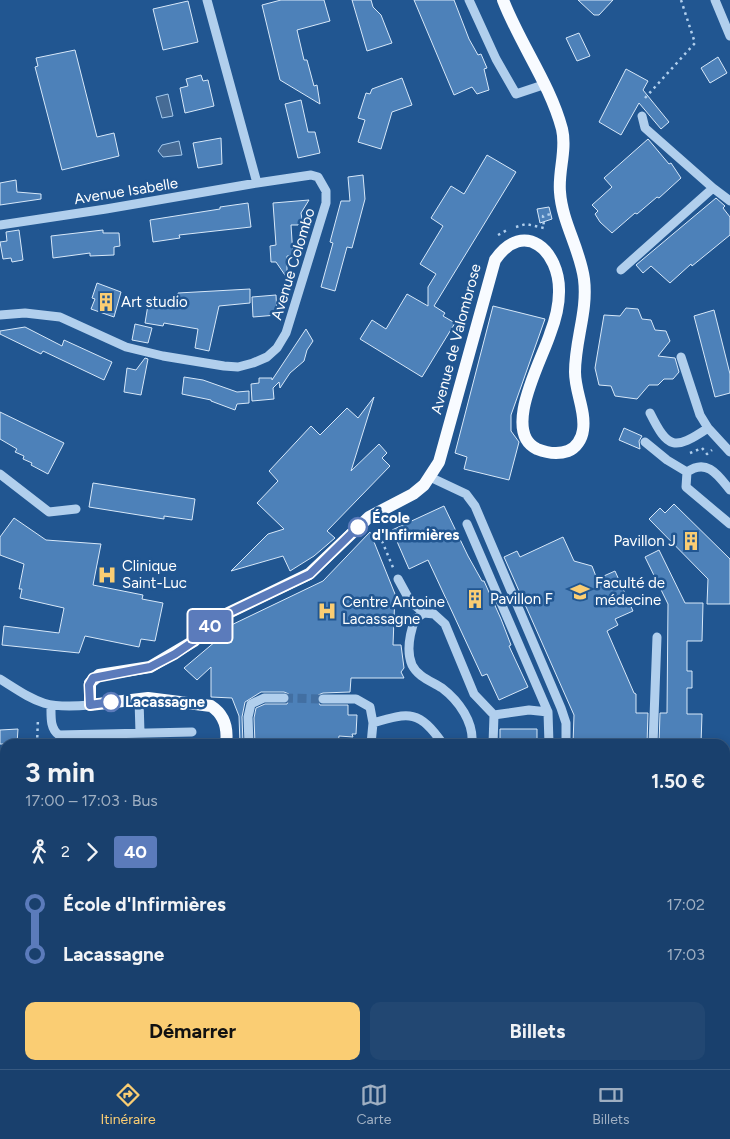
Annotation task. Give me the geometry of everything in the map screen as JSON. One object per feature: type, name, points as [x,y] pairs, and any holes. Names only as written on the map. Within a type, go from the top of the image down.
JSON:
[{"type":"main road","name":"Avenue de Valombrose","points":[[90,705],[89,685],[96,676],[150,667],[175,654],[194,641],[220,617],[310,574],[369,517],[413,494],[432,478],[439,462],[495,260],[510,243],[523,240],[534,242],[544,248],[552,258],[559,290],[558,308],[550,335],[522,411],[523,434],[530,445],[553,454],[569,451],[578,444],[583,432],[584,419],[575,384],[575,370],[585,309],[584,280],[580,260],[562,208],[560,178],[563,150],[562,131],[543,85],[503,0]]},
{"type":"main road","points":[[90,705],[140,698],[164,699],[211,706],[223,719],[226,728],[226,739]]},
{"type":"street","points":[[207,0],[257,183]]},
{"type":"street","points":[[469,0],[496,59],[516,94],[543,85]]},
{"type":"street","points":[[714,0],[730,36]]},
{"type":"street","points":[[642,116],[645,128],[730,201]]},
{"type":"street","name":"Avenue Colombo","points":[[0,315],[25,313],[60,317],[126,347],[163,356],[224,366],[238,367],[266,357],[277,348],[292,318],[326,203],[326,191],[318,177],[311,176],[257,183]]},
{"type":"street","name":"Avenue Isabelle","points":[[0,224],[106,209],[257,183]]},
{"type":"street","points":[[621,270],[713,188]]},
{"type":"street","points":[[682,357],[700,415],[708,428],[730,452]]},
{"type":"street","points":[[650,413],[661,435],[671,443],[684,443],[708,428]]},
{"type":"street","points":[[645,442],[667,460],[687,472]]},
{"type":"street","points":[[687,472],[696,466],[706,466],[718,474],[730,490]]},
{"type":"street","points":[[687,472],[686,487],[730,524]]},
{"type":"street","points":[[0,474],[49,512],[76,509]]},
{"type":"street","points":[[432,478],[466,494],[475,506],[561,708],[566,723],[566,739]]},
{"type":"street","points":[[467,524],[548,712],[549,739]]},
{"type":"street","points":[[398,579],[410,601],[424,614]]},
{"type":"street","points":[[471,739],[470,726],[460,706],[442,689],[420,676],[412,664],[409,648],[411,629],[415,619],[424,614],[434,614],[445,624],[474,694],[494,715],[493,739]]},
{"type":"street","points":[[653,739],[657,637]]},
{"type":"street","points":[[0,679],[42,704],[51,706],[90,705]]},
{"type":"street","points":[[140,698],[140,733]]},
{"type":"street","points":[[249,739],[248,717],[250,704],[264,698],[284,698]]},
{"type":"street","points":[[324,699],[356,699],[370,708],[373,723],[371,739]]},
{"type":"street","points":[[51,706],[52,726],[59,735],[192,732]]},
{"type":"street","points":[[494,715],[529,710],[548,712]]},
{"type":"street","points":[[373,723],[401,715],[421,718],[439,739]]},
{"type":"path","points":[[645,98],[695,43],[681,0]]},
{"type":"path","points":[[545,221],[543,216],[551,214]]},
{"type":"path","points":[[369,517],[378,532],[398,579]]},
{"type":"path","points":[[37,739],[38,724]]},
{"type":"shaded area","points":[[168,94],[173,116],[162,118],[156,97]]},
{"type":"shaded area","points":[[179,141],[182,155],[163,157],[158,151],[162,145]]},
{"type":"building","points":[[281,0],[324,0],[330,21],[297,30],[304,60],[307,60],[314,86],[317,85],[320,104],[280,80],[262,5]]},
{"type":"building","points":[[352,0],[371,0],[373,7],[381,15],[392,43],[367,51]]},
{"type":"building","points":[[414,0],[454,0],[469,39],[478,55],[481,54],[487,68],[484,69],[489,90],[477,94],[472,87],[454,95]]},
{"type":"building","points":[[578,0],[613,0],[599,15],[594,15]]},
{"type":"building","points":[[188,1],[198,42],[163,50],[153,9]]},
{"type":"building","points":[[579,33],[590,56],[577,61],[566,38]]},
{"type":"building","points":[[75,50],[97,137],[114,133],[119,156],[62,170],[35,67],[38,66],[36,58]]},
{"type":"building","points":[[718,57],[727,73],[710,83],[701,68]]},
{"type":"building","points":[[626,69],[648,81],[643,90],[669,122],[661,129],[639,103],[621,135],[599,122]]},
{"type":"building","points":[[201,75],[203,81],[208,80],[214,106],[185,113],[180,88],[188,86],[186,79]]},
{"type":"building","points":[[402,78],[412,105],[392,112],[381,149],[358,142],[365,120],[358,118],[366,93],[370,94],[372,89]]},
{"type":"building","points":[[301,100],[308,132],[315,132],[320,153],[298,158],[285,104]]},
{"type":"building","points":[[221,138],[222,164],[198,168],[193,143]]},
{"type":"building","points":[[648,139],[669,164],[671,163],[681,178],[659,198],[657,197],[637,214],[635,213],[612,233],[600,222],[595,214],[598,211],[592,205],[612,187],[604,178]]},
{"type":"building","points":[[487,155],[516,172],[434,306],[445,313],[443,316],[455,323],[422,377],[360,339],[372,320],[386,329],[407,294],[428,306],[428,287],[436,274],[420,264],[443,226],[431,218],[451,186],[464,194]]},
{"type":"building","points":[[363,175],[365,199],[352,248],[347,247],[335,291],[321,287],[333,243],[330,242],[341,201],[350,201],[348,177]]},
{"type":"building","points":[[16,180],[17,192],[41,194],[41,199],[0,205],[0,183]]},
{"type":"building","points":[[716,198],[725,206],[723,208],[730,217],[730,235],[692,266],[691,264],[670,283],[651,266],[643,273],[636,265]]},
{"type":"building","points":[[309,200],[301,213],[302,219],[298,225],[291,225],[293,256],[287,256],[287,278],[276,262],[271,262],[270,246],[276,245],[273,203]]},
{"type":"building","points":[[248,203],[251,227],[179,235],[180,238],[153,242],[150,220]]},
{"type":"building","points":[[549,207],[552,219],[540,223],[537,209]]},
{"type":"building","points":[[19,230],[23,260],[12,262],[11,258],[3,259],[0,242],[7,241],[6,232]]},
{"type":"building","points":[[103,230],[103,233],[119,233],[120,246],[114,247],[114,255],[90,256],[90,253],[53,258],[51,236]]},
{"type":"building","name":"Art studio","points":[[97,283],[121,292],[114,317],[91,309],[95,299],[92,298]]},
{"type":"building","points":[[250,289],[250,303],[219,306],[209,351],[195,348],[198,329],[164,323],[163,326],[145,323],[148,305],[156,306],[157,303],[177,307],[178,293]]},
{"type":"building","points":[[276,295],[277,315],[253,317],[252,297]]},
{"type":"building","points":[[493,306],[545,319],[511,415],[511,431],[519,442],[509,480],[464,469],[467,457],[455,453]]},
{"type":"building","points":[[626,308],[638,309],[642,319],[651,320],[655,330],[666,331],[670,341],[658,356],[675,358],[679,372],[673,379],[664,379],[658,385],[649,385],[637,399],[615,396],[611,386],[599,385],[595,368],[604,315],[620,316]]},
{"type":"building","points":[[714,310],[730,374],[730,393],[715,397],[694,316]]},
{"type":"building","points":[[135,324],[152,328],[148,343],[132,340]]},
{"type":"building","points":[[25,327],[62,346],[64,340],[112,362],[104,380],[43,351],[41,354],[0,334],[0,331]]},
{"type":"building","points":[[306,329],[313,341],[307,350],[304,361],[290,373],[280,388],[279,382],[273,388],[274,399],[252,401],[251,384],[259,383],[259,378],[272,378],[272,380]]},
{"type":"building","points":[[145,358],[148,359],[141,395],[124,392],[127,368],[136,370]]},
{"type":"building","points":[[184,377],[203,380],[237,392],[249,391],[249,403],[237,404],[235,410],[211,400],[182,394]]},
{"type":"building","points":[[374,397],[351,471],[379,444],[387,453],[382,458],[390,466],[327,531],[335,538],[314,556],[290,571],[283,556],[231,571],[268,534],[284,529],[257,503],[278,481],[269,471],[311,426],[320,435],[347,408],[358,418]]},
{"type":"building","points":[[0,412],[64,443],[48,474],[31,465],[32,463],[23,459],[24,456],[15,452],[17,449],[0,439]]},
{"type":"building","points":[[624,428],[642,436],[639,441],[640,449],[619,440]]},
{"type":"building","points":[[93,483],[195,499],[192,520],[164,516],[164,519],[89,507]]},
{"type":"building","name":"Pavillon J","points":[[674,504],[730,559],[730,604],[707,604],[708,579],[649,519],[660,508],[665,513]]},
{"type":"building","name":"Pavillon F","points":[[444,506],[468,556],[482,581],[484,581],[511,645],[509,646],[528,687],[499,700],[487,674],[482,676],[428,560],[409,569],[392,530]]},
{"type":"building","points":[[14,518],[46,540],[101,544],[93,585],[143,595],[142,599],[163,603],[155,641],[141,639],[139,647],[85,636],[79,653],[2,645],[4,626],[59,633],[64,608],[20,598],[22,589],[19,589],[24,564],[0,555],[0,537]]},
{"type":"building","name":"Centre Antoine Lacassagne","points":[[370,532],[395,594],[393,645],[401,645],[404,668],[401,672],[404,678],[351,678],[350,692],[323,693],[318,695],[317,699],[320,705],[348,705],[348,715],[357,715],[356,734],[352,734],[353,737],[339,736],[339,739],[255,739],[254,718],[256,708],[265,704],[287,704],[290,698],[289,694],[284,692],[261,692],[245,702],[242,717],[243,739],[240,739],[239,716],[232,698],[211,697],[211,667],[197,680],[184,668],[229,630],[223,629],[323,581]]},
{"type":"building","points":[[563,537],[574,561],[592,566],[597,579],[615,571],[633,611],[615,619],[618,625],[607,631],[636,694],[636,713],[648,713],[647,739],[573,739],[574,715],[504,557],[517,551],[520,557]]},
{"type":"building","points":[[659,550],[685,603],[703,603],[702,641],[687,641],[687,671],[692,671],[692,688],[687,688],[687,714],[702,714],[701,739],[659,739],[660,713],[667,713],[668,604],[645,557]]},
{"type":"building","points":[[18,729],[17,739],[0,739],[0,730]]},
{"type":"building","points":[[500,729],[537,729],[537,739],[500,739]]},
{"type":"tunnel","points":[[284,698],[323,699]]},
{"type":"bus line","name":"40","points":[[111,702],[90,705],[89,685],[93,678],[99,675],[130,672],[150,667],[175,654],[194,641],[220,617],[310,574],[358,527]]},
{"type":"place","name":"Art studio","points":[[106,302]]},
{"type":"place","name":"École d'Infirmières","points":[[358,527]]},
{"type":"place","name":"Pavillon J","points":[[691,541]]},
{"type":"place","name":"Clinique Saint-Luc","points":[[107,575]]},
{"type":"place","name":"Faculté de médecine","points":[[580,592]]},
{"type":"place","name":"Pavillon F","points":[[475,599]]},
{"type":"place","name":"Centre Antoine Lacassagne","points":[[327,611]]},
{"type":"place","name":"Lacassagne","points":[[111,702]]}]
